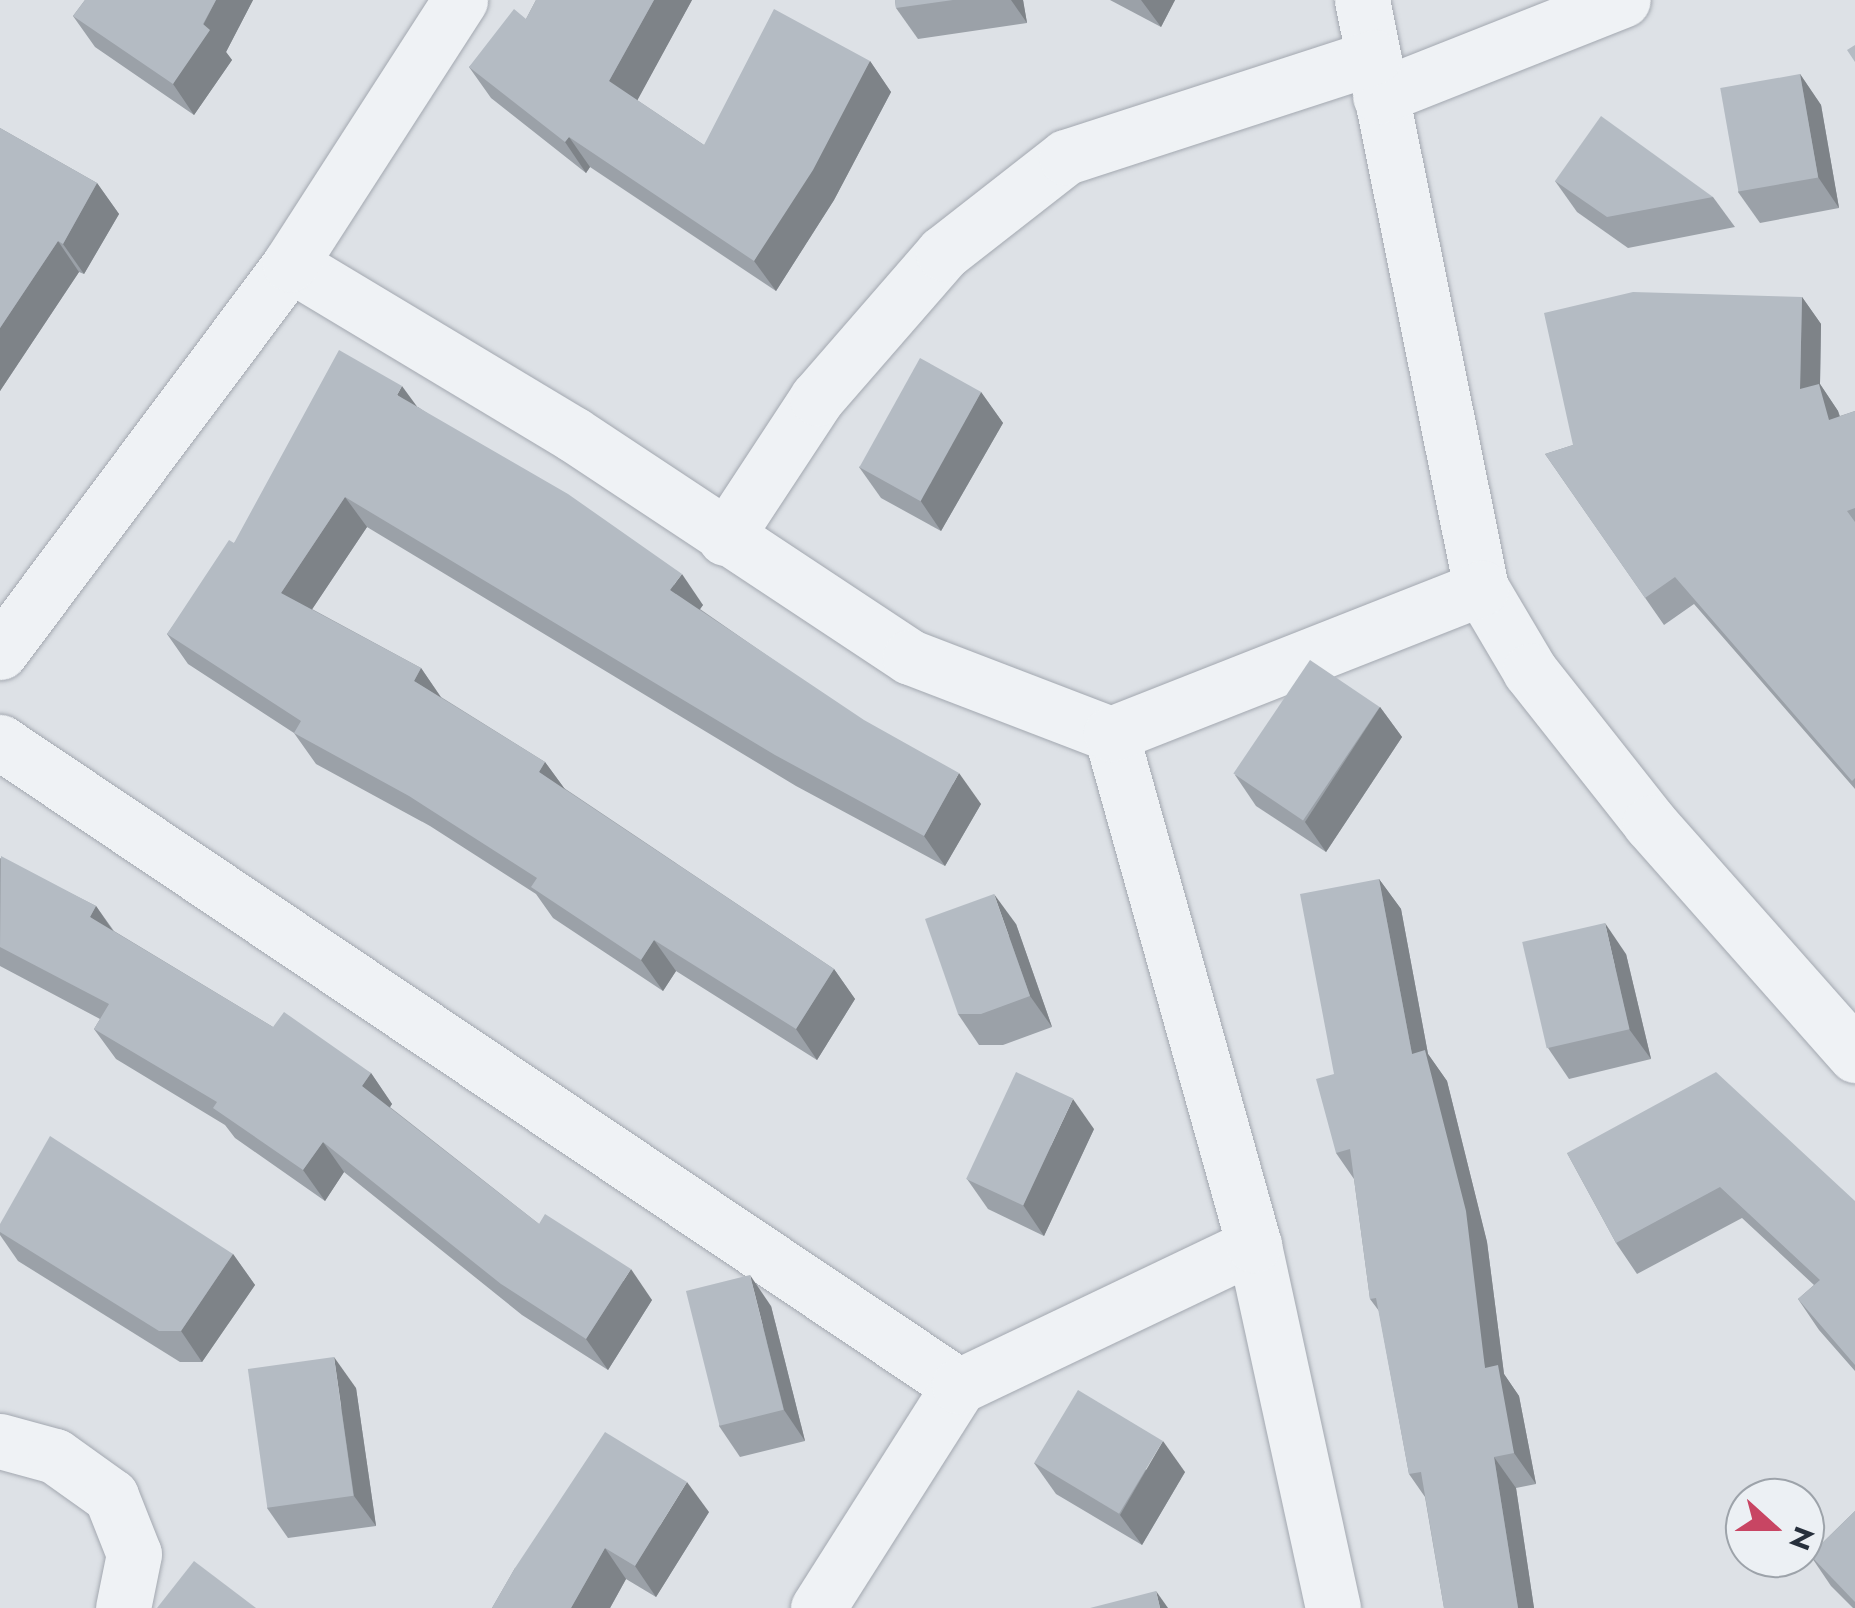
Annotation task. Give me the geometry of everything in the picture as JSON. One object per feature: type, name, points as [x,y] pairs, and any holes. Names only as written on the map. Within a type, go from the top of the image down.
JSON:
[{"type":"street","points":[[0,652],[290,264],[460,0]]},
{"type":"street","points":[[1362,0],[1482,588],[1530,671],[1638,808],[1855,1055]]},
{"type":"street","points":[[725,538],[817,398],[943,253],[1066,157],[1377,76],[1624,0]]},
{"type":"street","points":[[290,264],[573,434],[910,657],[1112,734],[1482,588]]},
{"type":"street","points":[[1112,734],[1254,1245],[1333,1608]]},
{"type":"street","points":[[0,742],[959,1386]]},
{"type":"street","points":[[818,1608],[959,1386],[1254,1245]]},
{"type":"street","points":[[0,1441],[55,1456],[111,1496],[134,1554],[123,1608]]},
{"type":"building","points":[[85,0],[216,0],[203,24],[210,30],[173,84],[73,16]]},
{"type":"building","points":[[536,0],[654,0],[609,81],[704,145],[774,9],[870,61],[813,170],[754,261],[569,137],[565,142],[469,67],[514,9],[526,19]]},
{"type":"building","points":[[895,0],[953,0],[896,8]]},
{"type":"building","points":[[1855,45],[1855,62],[1847,50]]},
{"type":"building","points":[[1800,74],[1818,177],[1738,191],[1720,88]]},
{"type":"building","points":[[1601,116],[1713,197],[1607,217],[1555,181]]},
{"type":"building","points":[[0,128],[97,183],[63,244],[58,241],[0,328]]},
{"type":"building","points":[[1633,292],[1802,297],[1800,389],[1819,384],[1829,420],[1855,411],[1855,508],[1847,511],[1855,522],[1852,781],[1675,577],[1645,598],[1545,454],[1573,445],[1544,313]]},
{"type":"building","points":[[339,350],[402,386],[397,395],[568,494],[682,574],[670,590],[864,720],[959,773],[924,836],[775,755],[345,497],[281,593],[421,668],[414,681],[545,762],[539,772],[834,969],[796,1029],[654,940],[641,960],[531,887],[537,878],[409,796],[294,733],[301,721],[167,634],[229,540],[234,543]]},
{"type":"building","points":[[920,358],[981,392],[921,501],[859,467]]},
{"type":"building","points":[[1310,660],[1380,707],[1303,821],[1233,774]]},
{"type":"building","points":[[1,856],[96,906],[90,917],[273,1027],[284,1012],[371,1073],[362,1086],[539,1224],[545,1214],[631,1269],[586,1339],[501,1284],[323,1142],[303,1170],[213,1108],[217,1102],[94,1029],[109,1004],[0,947]]},
{"type":"building","points":[[1379,879],[1412,1054],[1425,1050],[1466,1211],[1485,1368],[1498,1365],[1514,1453],[1494,1457],[1518,1608],[1444,1608],[1421,1472],[1409,1474],[1376,1298],[1370,1299],[1350,1149],[1336,1153],[1316,1079],[1334,1074],[1300,894]]},
{"type":"building","points":[[994,894],[1030,996],[981,1014],[958,1014],[925,919]]},
{"type":"building","points":[[1605,923],[1630,1029],[1547,1048],[1522,942]]},
{"type":"building","points":[[1016,1072],[1073,1099],[1023,1206],[966,1179]]},
{"type":"building","points":[[1716,1072],[1855,1201],[1855,1365],[1798,1299],[1820,1280],[1720,1187],[1616,1243],[1567,1153]]},
{"type":"building","points":[[50,1136],[233,1254],[181,1331],[159,1331],[0,1232],[0,1224]]},
{"type":"building","points":[[750,1275],[784,1410],[720,1426],[686,1291]]},
{"type":"building","points":[[334,1357],[353,1496],[267,1508],[248,1369]]},
{"type":"building","points":[[1078,1390],[1163,1441],[1119,1514],[1034,1463]]},
{"type":"building","points":[[605,1432],[687,1482],[635,1566],[605,1548],[571,1608],[492,1608],[515,1568]]},
{"type":"building","points":[[1855,1511],[1855,1602],[1825,1571],[1825,1540]]},
{"type":"building","points":[[194,1561],[256,1608],[157,1608]]},
{"type":"building","points":[[1156,1591],[1160,1608],[1090,1608]]}]
